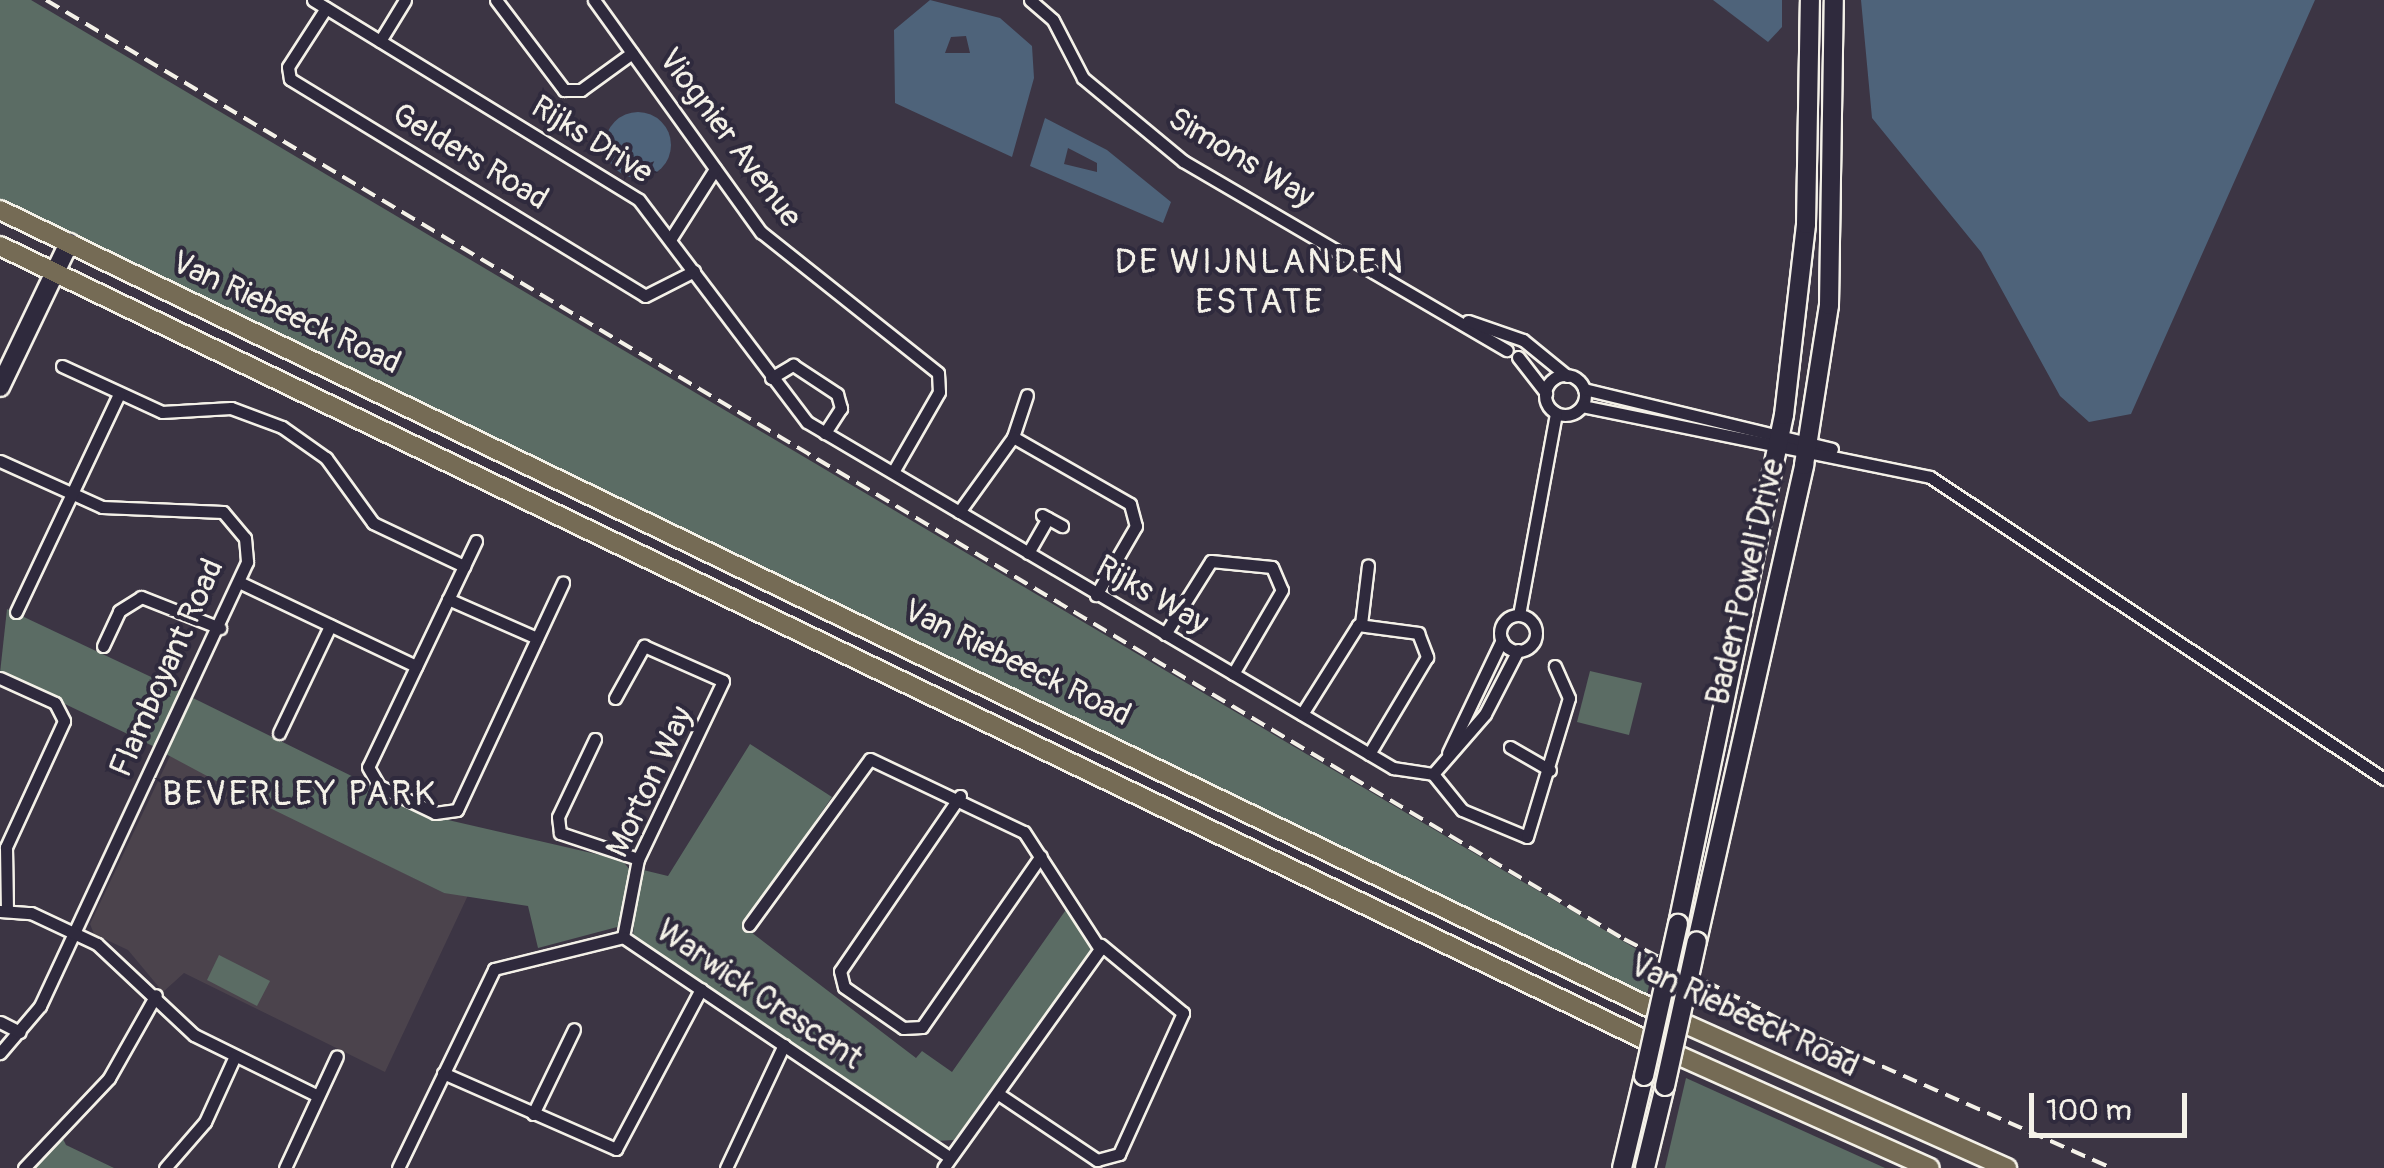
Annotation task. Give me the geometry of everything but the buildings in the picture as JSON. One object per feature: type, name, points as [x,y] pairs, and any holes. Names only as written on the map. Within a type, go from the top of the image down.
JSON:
[{"type":"main road","name":"Baden Powell Drive","points":[[1622,1168],[1678,924],[1780,439],[1804,263],[1810,0]]},
{"type":"main road","name":"Baden Powell Drive","points":[[1645,1168],[1807,444],[1834,219],[1834,0]]},
{"type":"main road","name":"Van Riebeeck Road","points":[[0,210],[1092,732],[1664,1014],[2008,1168]]},
{"type":"main road","points":[[0,387],[69,243]]},
{"type":"main road","name":"Van Riebeeck Road","points":[[0,246],[1930,1168]]},
{"type":"main road","points":[[412,441],[428,413]]},
{"type":"main road","points":[[739,598],[755,570]]},
{"type":"main road","points":[[1076,762],[1092,732]]},
{"type":"street","name":"Rijks Drive","points":[[313,0],[634,196],[671,238],[771,378],[825,433]]},
{"type":"street","points":[[380,40],[405,0]]},
{"type":"street","points":[[496,0],[564,90],[581,90],[632,52]]},
{"type":"street","name":"Viognier Avenue","points":[[594,0],[716,169],[804,274],[938,373],[939,392],[893,472]]},
{"type":"street","name":"Simons Way","points":[[1030,0],[1053,20],[1083,78],[1183,162],[1464,320],[1512,353],[1546,393],[1556,413]]},
{"type":"street","name":"Gelders Road","points":[[326,8],[288,67],[290,79],[645,296],[694,270]]},
{"type":"street","points":[[671,238],[716,169]]},
{"type":"street","name":"Simons Way","points":[[1464,320],[1510,333],[1584,390]]},
{"type":"street","points":[[771,378],[793,365],[837,394],[840,408],[825,433]]},
{"type":"street","points":[[62,366],[168,414],[241,410],[292,432],[326,458],[374,522],[464,566]]},
{"type":"street","points":[[1546,393],[1567,376]]},
{"type":"street","points":[[1582,406],[1584,390],[1780,439]]},
{"type":"street","points":[[16,612],[119,394]]},
{"type":"street","points":[[960,512],[1013,437],[1027,395]]},
{"type":"street","points":[[1519,615],[1556,413],[1582,406],[1807,444],[1930,476],[2384,779]]},
{"type":"street","name":"Rijks Way","points":[[825,433],[1368,754],[1404,774],[1434,774]]},
{"type":"street","points":[[1013,437],[1135,510],[1136,526],[1096,594]]},
{"type":"street","name":"Flamboyant Road","points":[[0,461],[68,495],[122,510],[222,512],[245,538],[242,584],[74,933],[20,1032],[0,1053]]},
{"type":"street","points":[[1028,553],[1045,517],[1062,526]]},
{"type":"street","points":[[476,540],[369,775],[446,816],[461,802],[563,583]]},
{"type":"street","points":[[1166,634],[1211,560],[1276,569],[1282,590],[1233,674]]},
{"type":"street","points":[[1302,714],[1361,624],[1368,566]]},
{"type":"street","points":[[242,584],[416,666]]},
{"type":"street","points":[[102,646],[119,611],[141,597],[220,628]]},
{"type":"street","points":[[448,599],[537,638]]},
{"type":"street","points":[[1448,753],[1477,685],[1502,640],[1503,623],[1519,615]]},
{"type":"street","points":[[1519,615],[1536,634],[1518,650],[1495,696],[1434,774],[1462,810],[1520,838],[1536,824],[1569,698],[1555,666]]},
{"type":"street","points":[[1361,624],[1414,632],[1428,648],[1368,754]]},
{"type":"street","points":[[279,733],[330,626]]},
{"type":"street","points":[[1502,640],[1518,650]]},
{"type":"street","name":"Morton Way","points":[[616,698],[644,646],[722,681],[638,859],[623,937]]},
{"type":"street","points":[[0,678],[54,703],[64,721],[6,847],[3,910],[74,933],[118,957],[194,1035],[318,1096]]},
{"type":"street","points":[[1477,685],[1495,696]]},
{"type":"street","points":[[595,740],[558,817],[560,833],[638,859]]},
{"type":"street","points":[[1510,746],[1550,770]]},
{"type":"street","points":[[749,925],[864,761],[885,760],[1014,822],[1100,945],[1183,1013],[1119,1154],[1097,1160],[1000,1094]]},
{"type":"street","points":[[960,796],[840,971],[844,987],[903,1028],[922,1027],[1041,856]]},
{"type":"street","name":"Warwick Crescent","points":[[404,1166],[443,1074],[501,964],[623,937],[784,1045],[946,1162]]},
{"type":"street","points":[[946,1162],[1000,1094],[1100,945]]},
{"type":"street","points":[[443,1074],[606,1150],[621,1147],[701,988]]},
{"type":"street","points":[[24,1168],[109,1078],[156,995]]},
{"type":"street","points":[[0,1022],[20,1032]]},
{"type":"street","points":[[533,1114],[574,1029]]},
{"type":"street","points":[[726,1168],[784,1045]]},
{"type":"street","points":[[165,1168],[205,1122],[235,1056]]},
{"type":"street","points":[[285,1168],[337,1056]]},
{"type":"shaded area","points":[[170,756],[444,893],[470,891],[385,1072],[184,973],[163,992],[128,950],[94,934],[90,924]]},
{"type":"green space","points":[[0,0],[31,0],[1655,960],[1647,994],[0,201]]},
{"type":"green space","points":[[7,609],[183,692],[157,748],[0,673]]},
{"type":"green space","points":[[1590,671],[1642,683],[1629,735],[1577,722]]},
{"type":"green space","points":[[191,697],[435,817],[622,860],[630,870],[621,926],[538,948],[528,906],[444,893],[237,792],[164,753]]},
{"type":"green space","points":[[750,744],[832,797],[743,926],[916,1058],[922,1051],[952,1072],[1070,904],[1094,948],[954,1140],[936,1141],[633,936],[639,869],[668,876]]},
{"type":"green space","points":[[219,955],[270,981],[257,1006],[207,980]]},
{"type":"green space","points":[[1686,1078],[1885,1168],[1665,1168]]},
{"type":"green space","points":[[62,1137],[66,1145],[114,1168],[33,1168]]},
{"type":"water","points":[[930,0],[1000,18],[1032,46],[1034,78],[1012,157],[895,103],[894,30]],"holes":[[[966,36],[970,53],[945,53],[951,37]]]},
{"type":"water","points":[[1713,0],[1782,0],[1782,27],[1768,42]]},
{"type":"water","points":[[1861,0],[2315,0],[2131,414],[2089,422],[2060,396],[1981,252],[1872,118]]},
{"type":"water","points":[[638,112],[662,121],[671,145],[662,169],[638,178],[614,169],[605,145],[614,121]]},
{"type":"water","points":[[1045,118],[1107,150],[1171,202],[1163,223],[1030,166]],"holes":[[[1068,148],[1097,163],[1097,172],[1064,164]]]},
{"type":"railway","points":[[46,0],[1624,939],[1798,1029],[2111,1168]]},
{"type":"district","name":"DE WIJNLANDEN ESTATE","points":[[1260,282]]},
{"type":"district","name":"BEVERLEY PARK","points":[[300,794]]}]
